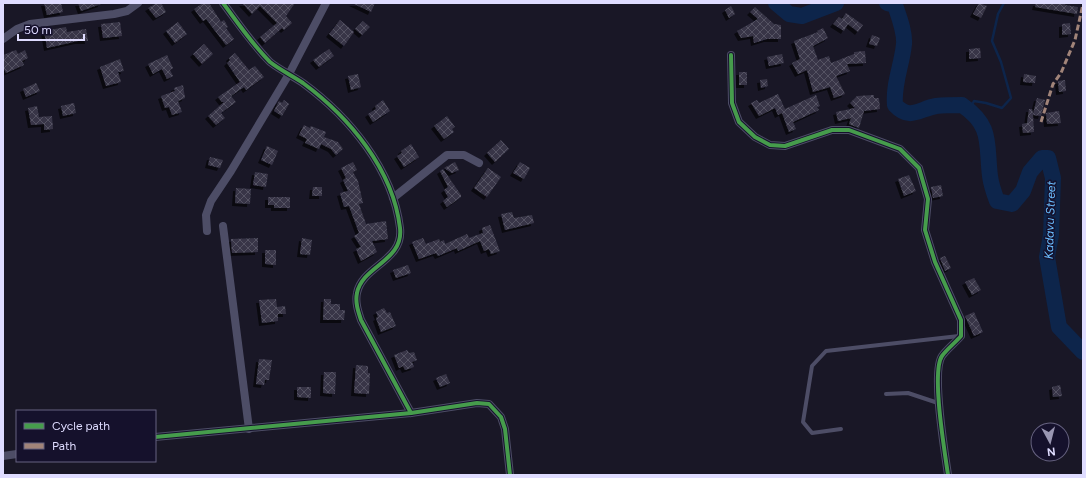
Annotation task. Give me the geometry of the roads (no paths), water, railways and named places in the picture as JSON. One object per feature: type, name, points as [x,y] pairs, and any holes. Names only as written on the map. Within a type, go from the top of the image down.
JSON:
[{"type":"street","points":[[3,39],[17,29],[30,24],[114,14],[127,11],[138,3]]},
{"type":"street","points":[[223,3],[254,46],[272,63],[326,101],[346,121],[372,155],[393,198],[400,230],[399,242],[396,250],[362,282],[357,293],[357,307],[361,320],[411,413]]},
{"type":"street","points":[[207,231],[206,215],[211,201],[231,171],[289,74],[326,3]]},
{"type":"street","points":[[731,55],[732,103],[739,122],[755,137],[770,145],[785,146],[832,130],[849,130],[900,149],[919,168],[928,199],[925,230],[935,262],[961,320],[961,336],[941,357],[939,376],[938,403],[948,475]]},
{"type":"street","points":[[393,198],[447,155],[464,155],[479,163]]},
{"type":"street","points":[[223,226],[248,429]]},
{"type":"street","points":[[156,438],[411,413],[477,403],[489,404],[501,417],[505,429],[510,475]]},
{"type":"street","points":[[3,456],[16,454]]},
{"type":"lane","points":[[841,429],[812,433],[802,422],[812,366],[826,351],[961,336]]},
{"type":"lane","points":[[886,394],[908,393],[938,403]]},
{"type":"waterway","name":"Kadavu Street","points":[[776,3],[789,14],[802,16],[836,3]]},
{"type":"waterway","name":"Kadavu Street","points":[[887,3],[895,5],[904,35],[903,52],[895,90],[895,105],[900,110],[915,113],[930,107],[962,105],[972,113],[979,120],[986,136],[990,179],[997,201],[1012,204],[1023,191],[1030,172],[1042,158],[1048,158],[1053,178],[1051,235],[1047,257],[1059,327],[1083,352]]},
{"type":"waterway","points":[[969,110],[974,101],[1002,108],[1011,98],[1001,62],[992,41],[998,14],[1004,3]]}]
